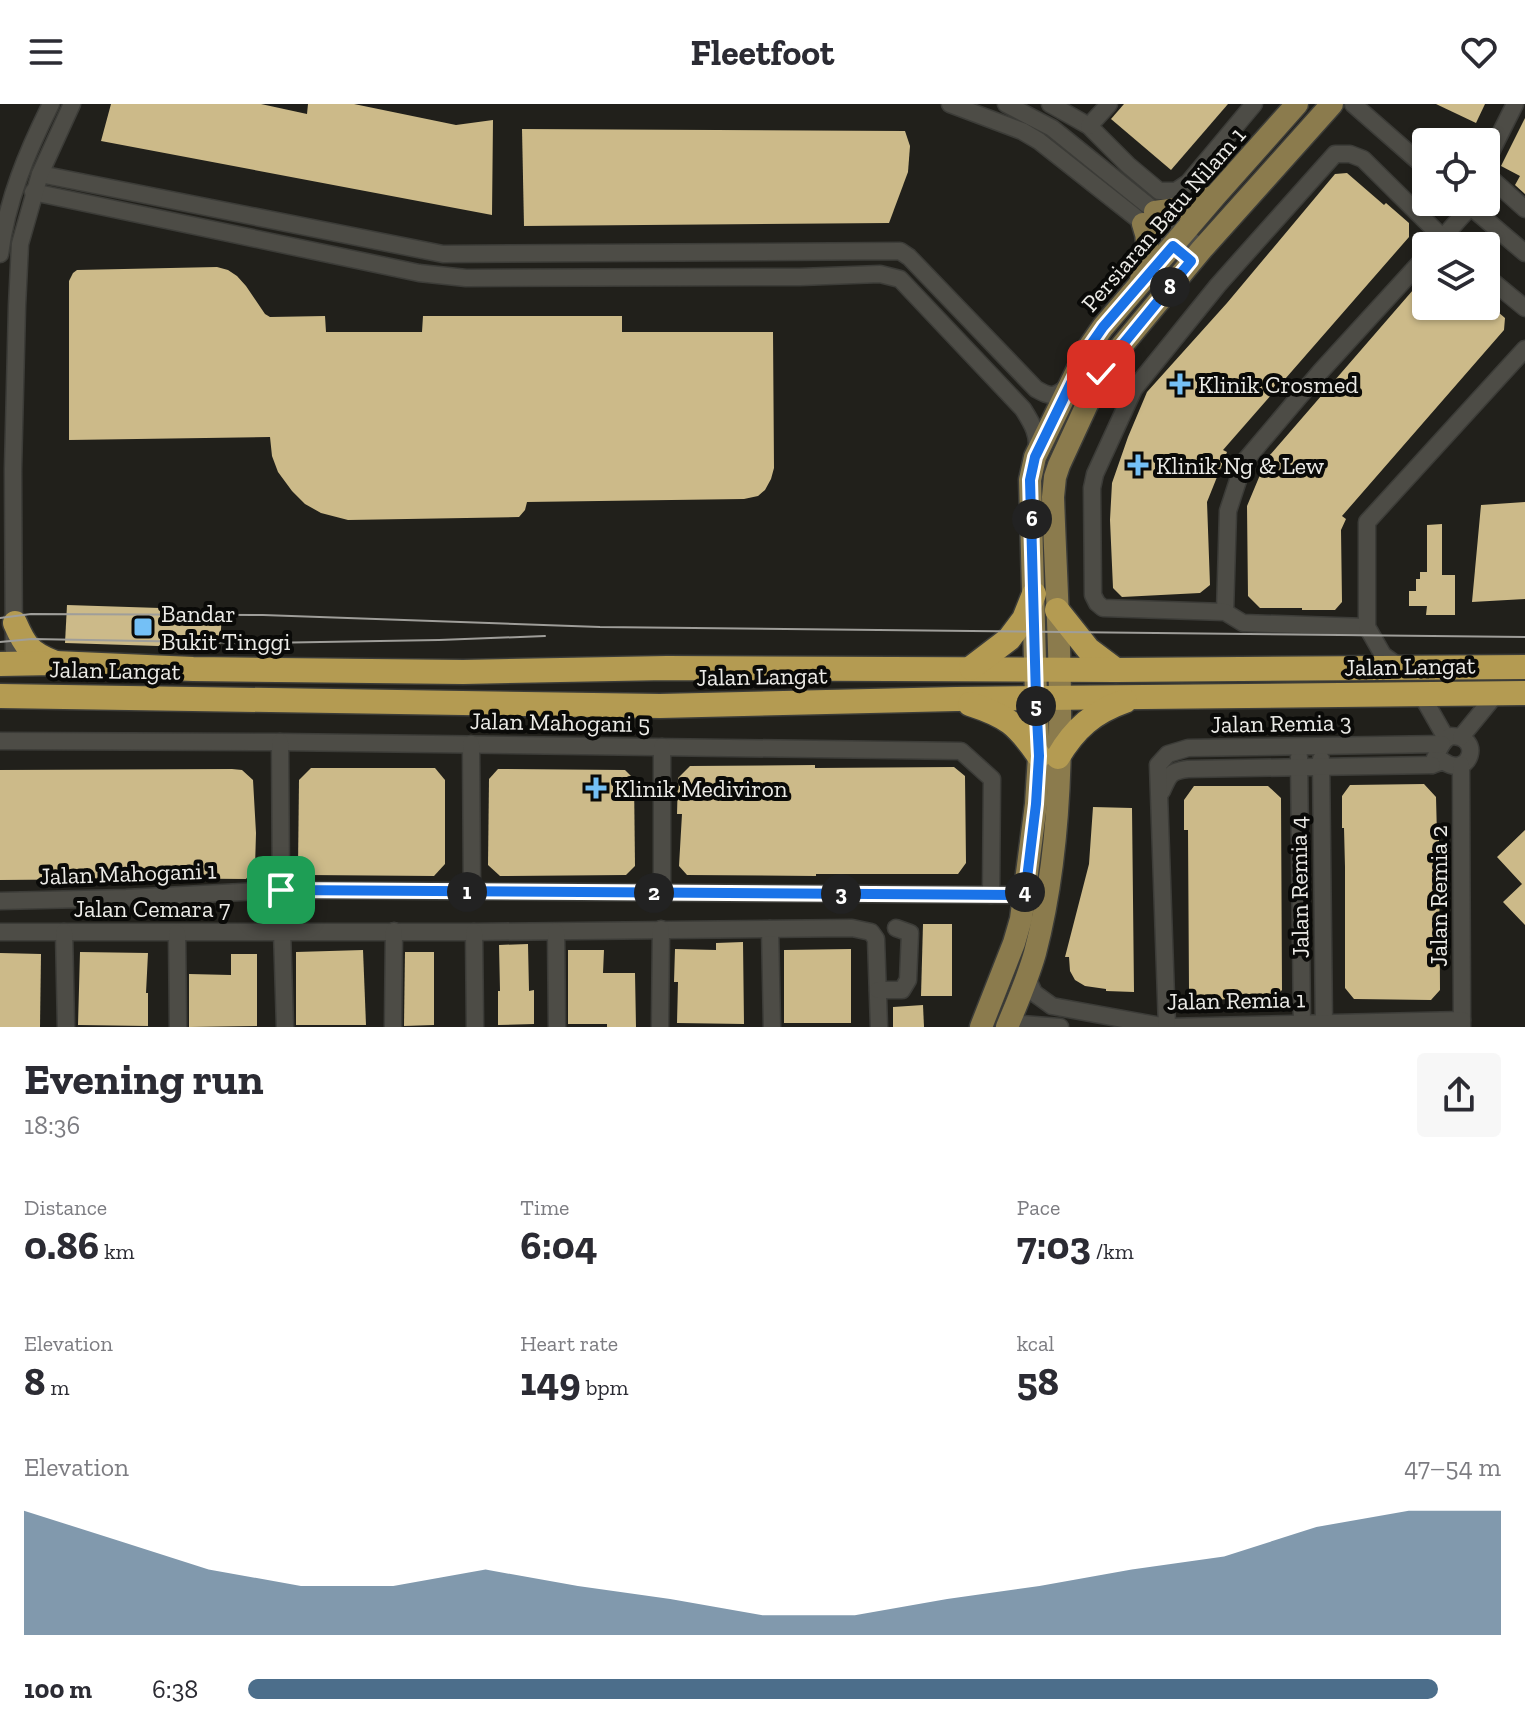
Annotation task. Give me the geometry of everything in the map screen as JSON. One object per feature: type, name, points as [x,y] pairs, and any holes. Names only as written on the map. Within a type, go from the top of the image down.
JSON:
[{"type":"highway","points":[[971,668],[1009,639],[1024,619],[1034,594]]},
{"type":"highway","points":[[1057,610],[1088,649],[1116,670]]},
{"type":"highway","points":[[15,623],[28,648],[55,663]]},
{"type":"highway","name":"Jalan Langat","points":[[3,676],[55,663],[193,669],[463,672],[667,668],[1116,670],[1525,667]]},
{"type":"highway","points":[[3,676],[25,685],[127,688],[165,699]]},
{"type":"highway","name":"Jalan Langat","points":[[3,676],[55,697],[660,706],[956,699],[1525,693]]},
{"type":"highway","points":[[956,699],[998,714],[1013,723],[1049,756],[1081,726],[1111,705],[1135,697]]},
{"type":"main road","name":"Persiaran Batu Nilam 1","points":[[1048,670],[1034,594],[1030,480],[1035,457],[1087,350],[1103,327],[1297,104]]},
{"type":"main road","name":"Persiaran Batu Nilam 1","points":[[1049,756],[1048,670],[1057,610],[1053,497],[1059,465],[1101,374],[1114,355],[1197,255],[1332,104]]},
{"type":"main road","points":[[1139,285],[1148,254],[1149,218],[1191,207],[1216,195]]},
{"type":"main road","points":[[981,1027],[1014,943],[1025,895],[1036,804],[1049,756]]},
{"type":"main road","points":[[1008,1025],[1038,938],[1049,878],[1057,815],[1049,756]]},
{"type":"street","points":[[39,129],[42,104]]},
{"type":"street","points":[[0,254],[10,201],[51,104]]},
{"type":"street","points":[[3,676],[15,623],[13,469],[20,244],[33,192],[72,104]]},
{"type":"street","points":[[950,104],[1022,131],[1039,141],[1197,255]]},
{"type":"street","points":[[1006,104],[1052,128],[1149,218]]},
{"type":"street","points":[[1050,104],[1089,126],[1159,191],[1176,191],[1188,183],[1254,104]]},
{"type":"street","points":[[1089,126],[1109,104]]},
{"type":"street","points":[[1353,104],[1412,156]]},
{"type":"street","points":[[1500,134],[1515,104]]},
{"type":"street","points":[[54,142],[55,157],[64,172],[80,182]]},
{"type":"street","points":[[1367,627],[1243,623],[1225,612],[1103,608],[1093,595],[1092,488],[1095,474],[1134,389],[1218,285],[1335,154],[1350,154],[1363,159],[1433,232]]},
{"type":"street","points":[[40,174],[423,251],[458,254],[900,251],[1036,389],[1049,396],[1058,394],[1070,385]]},
{"type":"street","points":[[1500,187],[1525,209]]},
{"type":"street","points":[[33,192],[419,273],[466,278],[893,276],[900,279],[1023,409],[1036,434],[1038,446],[1035,457]]},
{"type":"street","points":[[205,228],[210,208]]},
{"type":"street","points":[[1482,216],[1525,253]]},
{"type":"street","points":[[419,273],[423,251]]},
{"type":"street","points":[[1225,612],[1228,511],[1244,462],[1412,271]]},
{"type":"street","points":[[1500,287],[1525,308]]},
{"type":"street","points":[[1401,668],[1383,655],[1367,627],[1367,522],[1525,349]]},
{"type":"street","points":[[1432,765],[1450,740],[1497,693]]},
{"type":"street","points":[[1421,694],[1450,740]]},
{"type":"street","points":[[0,709],[55,697]]},
{"type":"street","name":"Jalan Remia 3","points":[[1167,1027],[1158,765],[1168,754],[1177,750],[1450,740]]},
{"type":"street","name":"Jalan Remia 2","points":[[1450,740],[1468,744],[1470,753],[1461,765],[1462,1023]]},
{"type":"street","name":"Jalan Mahogani 5","points":[[0,741],[961,751],[992,779],[991,895]]},
{"type":"street","points":[[280,742],[281,890]]},
{"type":"street","points":[[471,744],[472,892]]},
{"type":"street","name":"Jalan Remia 4","points":[[1299,746],[1302,1025]]},
{"type":"street","name":"Jalan Remia 4","points":[[1321,746],[1324,1025]]},
{"type":"street","points":[[662,747],[662,893]]},
{"type":"street","name":"Jalan Remia 3","points":[[1160,797],[1168,777],[1176,770],[1432,765],[1443,761],[1452,766],[1461,765]]},
{"type":"street","name":"Jalan Mahogani 1","points":[[0,901],[281,890],[1025,895]]},
{"type":"street","name":"Jalan Cemara 7","points":[[0,932],[556,932],[852,928],[871,932],[876,939],[878,990]]},
{"type":"street","points":[[879,1027],[878,990],[902,990],[908,980],[910,933],[896,928]]},
{"type":"street","points":[[660,1027],[661,929]]},
{"type":"street","points":[[770,929],[772,1027]]},
{"type":"street","points":[[282,931],[285,1027]]},
{"type":"street","points":[[393,1027],[394,931]]},
{"type":"street","points":[[64,932],[66,1027]]},
{"type":"street","points":[[474,932],[475,1027]]},
{"type":"street","points":[[556,932],[557,1027]]},
{"type":"street","points":[[177,933],[178,1027]]},
{"type":"street","name":"Jalan Remia 1","points":[[1027,977],[1034,993],[1052,1006],[1167,1027],[1462,1023]]},
{"type":"street","points":[[1008,1025],[1060,1027]]},
{"type":"building","points":[[111,104],[261,104],[307,114],[308,104],[354,104],[456,125],[493,120],[492,215],[101,141]]},
{"type":"building","points":[[1124,104],[1228,104],[1171,170],[1111,119]]},
{"type":"building","points":[[1436,104],[1485,104],[1476,123]]},
{"type":"building","points":[[1525,118],[1525,194],[1515,185],[1520,176],[1501,166]]},
{"type":"building","points":[[522,129],[905,131],[910,146],[908,172],[889,223],[524,226]]},
{"type":"building","points":[[1347,173],[1409,223],[1409,237],[1223,450],[1227,452],[1207,502],[1210,585],[1200,593],[1122,597],[1113,588],[1112,483],[1147,392],[1227,303],[1335,174]]},
{"type":"building","points":[[217,267],[237,276],[270,317],[325,316],[326,332],[422,332],[423,316],[622,316],[622,332],[773,332],[774,468],[771,479],[758,496],[744,499],[527,502],[519,517],[348,520],[321,513],[305,504],[292,491],[278,472],[270,437],[69,440],[69,281],[73,273],[77,270]]},
{"type":"building","points":[[1412,291],[1412,320],[1500,320],[1500,314],[1505,318],[1504,330],[1342,516],[1346,519],[1341,530],[1342,602],[1335,610],[1260,608],[1248,596],[1247,506],[1263,463]]},
{"type":"building","points":[[1525,502],[1525,599],[1472,602],[1481,505]]},
{"type":"building","points":[[1442,524],[1442,575],[1455,575],[1455,615],[1426,615],[1427,606],[1409,606],[1409,591],[1416,591],[1416,579],[1420,579],[1420,572],[1427,572],[1427,525]]},
{"type":"building","name":"Bandar Bukit Tinggi","points":[[67,605],[222,610],[220,648],[65,643]]},
{"type":"building","points":[[815,765],[815,768],[954,767],[965,776],[966,863],[958,874],[816,876],[687,875],[679,866],[682,814],[677,814],[678,778],[690,766]]},
{"type":"building","points":[[311,768],[435,768],[445,780],[445,864],[434,876],[307,875],[298,867],[299,780]]},
{"type":"building","points":[[498,769],[625,770],[634,779],[635,866],[626,875],[500,876],[488,865],[489,779]]},
{"type":"building","points":[[0,770],[242,770],[253,780],[255,867],[246,879],[0,880]]},
{"type":"building","points":[[1424,784],[1436,797],[1440,990],[1431,1000],[1354,999],[1345,988],[1342,796],[1350,785]]},
{"type":"building","points":[[1194,786],[1268,786],[1281,798],[1282,990],[1274,998],[1198,1000],[1189,990],[1188,830],[1184,830],[1184,800]]},
{"type":"building","points":[[1093,807],[1132,808],[1134,992],[1106,991],[1085,986],[1075,980],[1070,971],[1069,957],[1065,957],[1089,864]]},
{"type":"building","points":[[1525,830],[1525,925],[1503,902],[1522,884],[1497,857]]},
{"type":"building","points":[[923,924],[952,924],[952,996],[921,996]]},
{"type":"building","points":[[743,942],[744,1024],[677,1023],[675,949],[716,950],[716,943]]},
{"type":"building","points":[[528,944],[529,991],[534,990],[534,1024],[498,1025],[499,945]]},
{"type":"building","points":[[851,949],[851,1023],[784,1023],[784,950]]},
{"type":"building","points":[[363,950],[366,1025],[296,1025],[296,952]]},
{"type":"building","points":[[568,950],[604,950],[603,973],[635,973],[636,1027],[568,1024]]},
{"type":"building","points":[[80,952],[148,953],[148,1026],[78,1025]]},
{"type":"building","points":[[405,952],[434,952],[434,1025],[404,1026]]},
{"type":"building","points":[[0,953],[41,954],[40,1027],[0,1027]]},
{"type":"building","points":[[231,954],[257,954],[257,1026],[189,1027],[189,974],[231,975]]},
{"type":"building","points":[[923,1005],[924,1027],[893,1027],[893,1007]]},
{"type":"tram line","points":[[0,618],[31,614],[263,615],[600,627],[1525,637]]},
{"type":"tram line","points":[[0,642],[32,639],[262,643],[545,636]]},
{"type":"place","name":"Klinik Crosmed","points":[[1180,384]]},
{"type":"place","name":"Klinik Ng & Lew","points":[[1138,465]]},
{"type":"place","name":"Bandar Bukit Tinggi","points":[[143,627]]},
{"type":"place","name":"Klinik Mediviron","points":[[596,788]]},
{"type":"route","points":[[281,890],[1025,895],[1039,756],[1030,480],[1035,457],[1087,350],[1173,246],[1191,261],[1101,374]]}]
